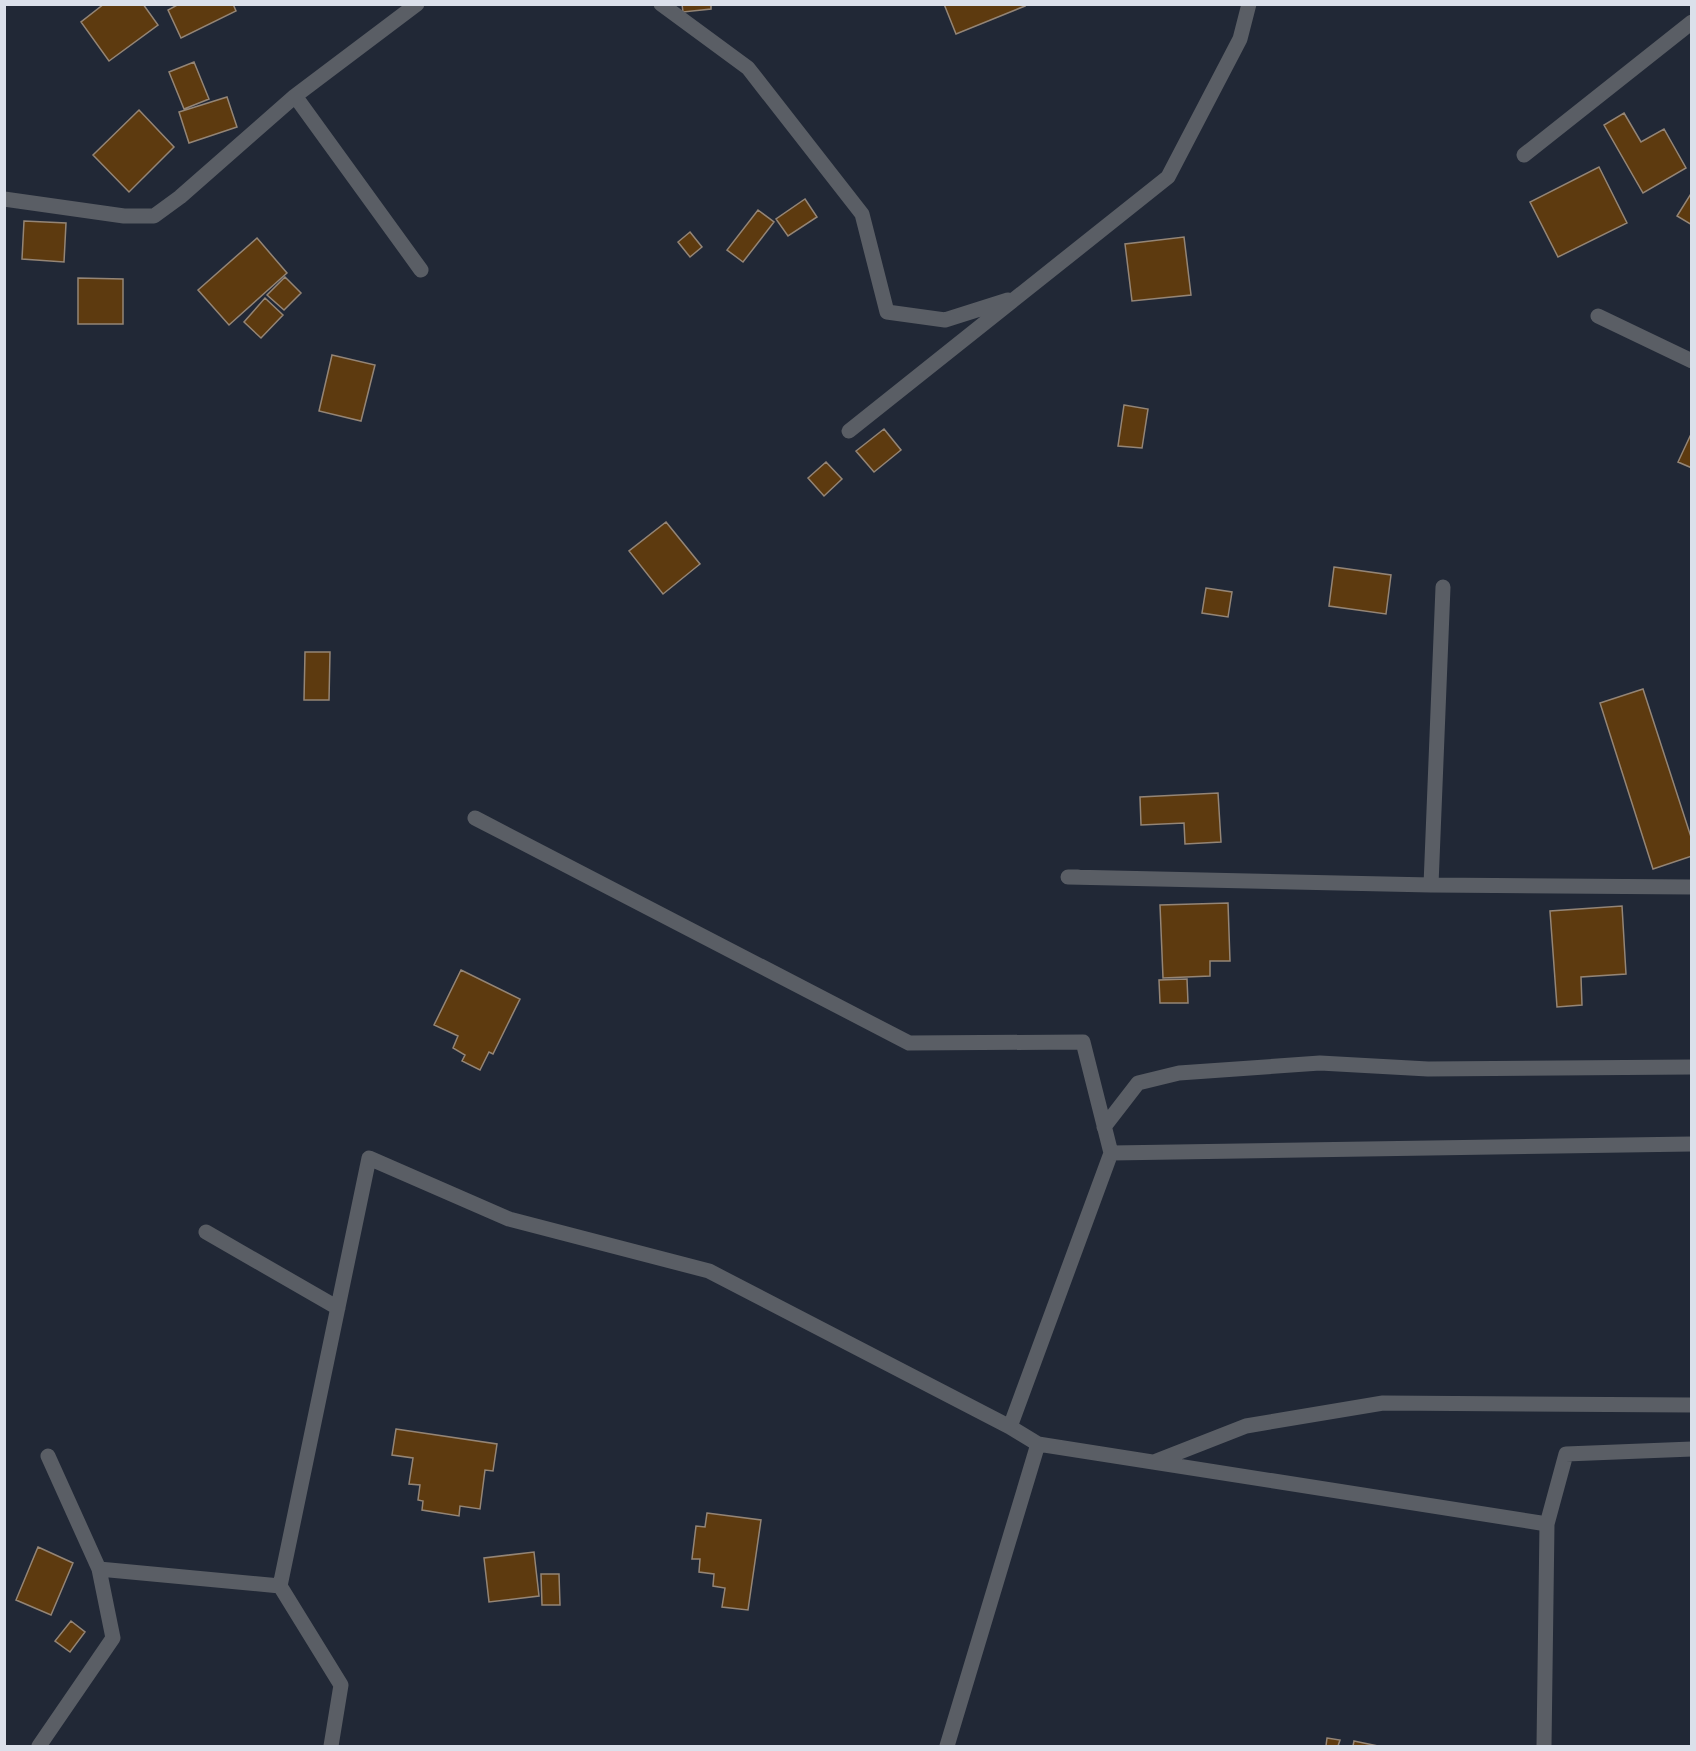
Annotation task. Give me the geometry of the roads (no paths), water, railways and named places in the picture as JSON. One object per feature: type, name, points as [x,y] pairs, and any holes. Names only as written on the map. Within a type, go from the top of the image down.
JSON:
[{"type":"street","points":[[4,199],[124,216],[154,216],[180,197],[295,96],[417,4]]},
{"type":"street","points":[[662,4],[748,68],[862,214],[887,312],[945,320],[1016,298]]},
{"type":"street","points":[[849,431],[1168,177],[1240,39],[1249,4]]},
{"type":"street","points":[[1524,155],[1692,22]]},
{"type":"street","points":[[295,96],[421,270]]},
{"type":"street","points":[[1598,316],[1692,361]]},
{"type":"street","points":[[1431,885],[1443,587]]},
{"type":"street","points":[[476,818],[909,1043],[1083,1042],[1111,1153],[1010,1427]]},
{"type":"street","points":[[1078,877],[1068,878],[1692,887]]},
{"type":"street","points":[[1104,1127],[1138,1083],[1179,1073],[1320,1063],[1428,1069],[1692,1067]]},
{"type":"street","points":[[1111,1153],[1692,1144]]},
{"type":"street","points":[[331,1746],[341,1685],[280,1586],[369,1158],[509,1219],[710,1271],[1010,1427],[1038,1444],[1547,1524]]},
{"type":"street","points":[[206,1232],[338,1308]]},
{"type":"street","points":[[1153,1463],[1246,1426],[1383,1403],[1692,1405]]},
{"type":"street","points":[[947,1746],[1038,1444]]},
{"type":"street","points":[[1544,1746],[1547,1524],[1566,1454],[1692,1449]]},
{"type":"street","points":[[39,1746],[113,1638],[99,1569],[48,1456]]},
{"type":"street","points":[[99,1569],[280,1586]]}]
